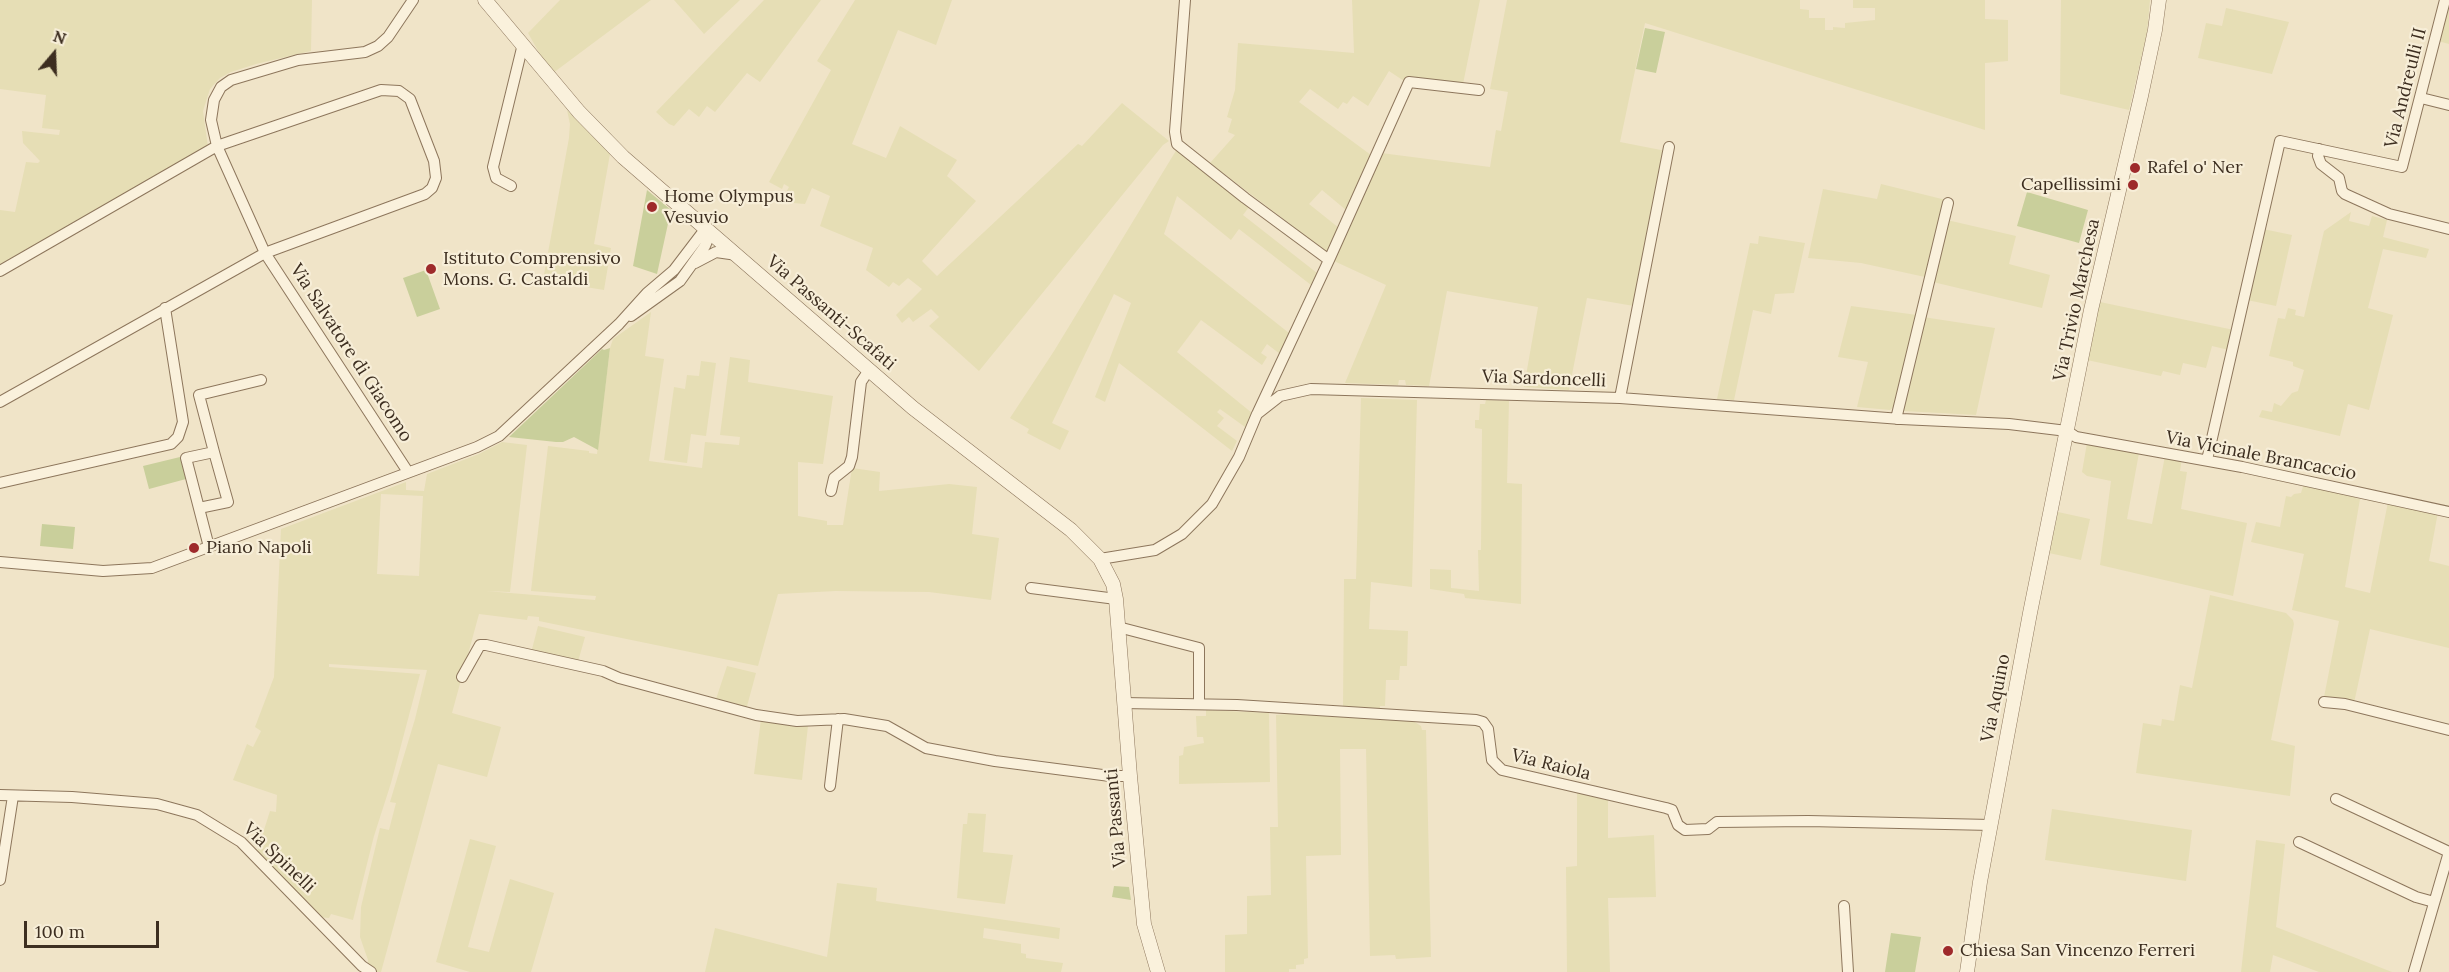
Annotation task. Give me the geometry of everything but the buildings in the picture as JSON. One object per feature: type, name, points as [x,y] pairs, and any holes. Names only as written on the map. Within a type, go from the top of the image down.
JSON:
[{"type":"street","name":"Via Salvatore di Giacomo","points":[[408,472],[266,253],[218,146],[211,120],[211,110],[221,87],[231,80],[298,60],[365,52],[378,46],[388,37],[413,0]]},
{"type":"street","name":"Via Passanti-Scafati","points":[[485,0],[600,134],[623,157],[869,370],[952,439],[1071,530],[1100,559],[1113,584],[1120,659]]},
{"type":"street","points":[[1185,0],[1175,132],[1177,144],[1329,260]]},
{"type":"street","name":"Via Andreulli II","points":[[2207,460],[2280,141],[2402,167],[2445,0]]},
{"type":"street","name":"Via Trivio Marchesa","points":[[2067,431],[2160,1]]},
{"type":"street","points":[[511,186],[496,178],[493,167],[523,44]]},
{"type":"street","points":[[1257,414],[1409,82],[1479,90]]},
{"type":"street","name":"Via Salvatore di Giacomo","points":[[0,271],[218,146],[381,90],[399,91],[412,103],[435,168],[436,178],[429,192],[266,253],[0,402]]},
{"type":"street","points":[[2421,98],[2449,105]]},
{"type":"street","points":[[1620,398],[1669,147]]},
{"type":"street","points":[[2319,149],[2318,156],[2321,164],[2339,178],[2345,194],[2389,214],[2449,229]]},
{"type":"street","points":[[1896,419],[1948,203]]},
{"type":"street","points":[[619,324],[674,287],[693,265],[708,240],[709,230]]},
{"type":"street","points":[[0,562],[104,571],[139,571],[167,564],[477,447],[499,436],[619,324],[647,293],[674,270],[709,230]]},
{"type":"street","points":[[693,265],[716,252],[738,255]]},
{"type":"street","points":[[0,483],[171,444],[178,437],[183,422],[165,308]]},
{"type":"street","points":[[831,491],[834,478],[849,466],[852,457],[861,382],[869,370]]},
{"type":"street","points":[[199,508],[228,502],[199,394],[261,380]]},
{"type":"street","name":"Via Sardoncelli","points":[[1100,559],[1155,550],[1182,534],[1212,504],[1239,457],[1257,414],[1280,396],[1311,389],[1620,398],[1896,419],[2009,424],[2067,431]]},
{"type":"street","name":"Via Vicinale Brancaccio","points":[[2067,431],[2076,437],[2207,460],[2449,512]]},
{"type":"street","name":"Via Aquino","points":[[1966,972],[1991,825],[2067,431]]},
{"type":"street","points":[[209,547],[186,458],[214,452]]},
{"type":"street","points":[[1031,588],[1116,599]]},
{"type":"street","points":[[1118,627],[1199,648],[1199,704]]},
{"type":"street","points":[[462,677],[480,645],[486,645],[603,671],[619,678],[756,715],[797,721],[838,719],[887,726],[926,748],[1110,776],[1130,776]]},
{"type":"street","name":"Via Passanti","points":[[1120,659],[1144,924],[1158,972]]},
{"type":"street","points":[[2324,702],[2345,704],[2449,730]]},
{"type":"street","name":"Via Raiola","points":[[1123,703],[1199,704],[1476,720],[1483,722],[1488,729],[1492,760],[1502,770],[1672,810],[1678,825],[1685,831],[1708,829],[1717,822],[1820,821],[1991,825]]},
{"type":"street","points":[[830,786],[838,719]]},
{"type":"street","name":"Via Spinelli","points":[[0,795],[72,797],[157,804],[197,815],[241,842],[362,966],[371,972]]},
{"type":"street","points":[[0,880],[13,796]]},
{"type":"street","points":[[2336,799],[2449,852],[2414,972]]},
{"type":"street","points":[[2299,842],[2416,897],[2434,902]]},
{"type":"street","points":[[1844,906],[1848,972]]},
{"type":"shaded area","points":[[0,0],[312,0],[311,51],[256,64],[220,78],[210,89],[203,111],[208,147],[0,264],[0,210],[15,212],[26,162],[38,163],[40,161],[23,143],[22,131],[59,135],[60,130],[42,128],[46,95],[0,89]]},
{"type":"shaded area","points":[[560,0],[651,0],[553,73],[528,33]]},
{"type":"shaded area","points":[[674,0],[740,0],[704,34]]},
{"type":"shaded area","points":[[764,0],[821,0],[760,82],[747,73],[715,112],[707,106],[699,117],[689,109],[674,126],[669,124],[656,112]]},
{"type":"shaded area","points":[[855,0],[952,0],[936,45],[898,30],[852,144],[886,158],[900,126],[957,160],[947,176],[976,201],[922,261],[937,276],[1078,144],[1082,146],[1122,103],[1169,141],[1163,145],[979,371],[929,326],[939,317],[931,309],[913,322],[909,317],[902,323],[896,315],[922,289],[908,278],[899,286],[893,282],[889,287],[866,270],[873,248],[820,226],[830,196],[812,188],[805,204],[793,203],[783,198],[789,187],[784,184],[782,189],[769,182],[831,70],[817,61]]},
{"type":"shaded area","points":[[1352,0],[1480,0],[1463,84],[1408,76],[1404,81],[1389,71],[1368,106],[1353,96],[1347,104],[1343,102],[1338,109],[1310,89],[1299,102],[1371,155],[1346,210],[1322,190],[1309,204],[1339,228],[1328,253],[1210,163],[1235,135],[1228,132],[1232,119],[1227,117],[1235,90],[1238,43],[1354,53]]},
{"type":"shaded area","points":[[1507,0],[1800,0],[1800,9],[1809,10],[1809,18],[1825,18],[1825,30],[1833,30],[1833,27],[1845,28],[1845,23],[1875,20],[1875,8],[1853,8],[1853,0],[1985,0],[1985,19],[2008,20],[2008,61],[1985,63],[1985,130],[1645,23],[1620,142],[1666,151],[1634,306],[1587,298],[1569,390],[1524,387],[1538,307],[1447,291],[1429,386],[1406,385],[1405,380],[1399,380],[1398,385],[1345,383],[1386,285],[1334,261],[1381,153],[1490,167],[1496,130],[1501,131],[1508,92],[1490,89]]},
{"type":"shaded area","points":[[2061,0],[2150,0],[2147,33],[2129,110],[2060,94]]},
{"type":"shaded area","points":[[2449,0],[2449,44],[2438,41]]},
{"type":"shaded area","points":[[2226,8],[2289,22],[2272,74],[2198,58],[2206,23],[2222,26]]},
{"type":"shaded area","points":[[567,110],[610,154],[594,244],[611,248],[604,290],[543,280],[569,138],[570,124]]},
{"type":"shaded area","points":[[1177,149],[1249,207],[1243,215],[1317,273],[1311,285],[1239,229],[1231,240],[1177,196],[1164,234],[1289,333],[1280,354],[1267,344],[1261,353],[1267,357],[1262,365],[1201,320],[1177,352],[1252,413],[1245,427],[1220,409],[1217,412],[1224,418],[1217,426],[1237,441],[1232,451],[1119,363],[1105,402],[1095,397],[1131,303],[1114,294],[1052,423],[1069,431],[1060,450],[1027,433],[1029,429],[1010,418],[1054,351]]},
{"type":"shaded area","points":[[1881,184],[1946,200],[1925,277],[1861,263],[1808,258],[1823,189],[1877,199]]},
{"type":"shaded area","points":[[2351,212],[2349,221],[2369,226],[2372,216],[2387,220],[2383,237],[2429,249],[2426,258],[2383,249],[2368,308],[2393,315],[2369,410],[2348,404],[2340,436],[2259,417],[2262,410],[2272,412],[2274,403],[2281,406],[2292,393],[2298,391],[2304,370],[2293,366],[2293,362],[2269,356],[2278,318],[2285,319],[2288,308],[2296,310],[2295,315],[2304,317],[2324,231]]},
{"type":"shaded area","points":[[1947,220],[2016,236],[2009,264],[2050,275],[2042,308],[1933,282]]},
{"type":"shaded area","points":[[2263,229],[2292,235],[2276,306],[2247,300]]},
{"type":"shaded area","points":[[1759,236],[1805,243],[1794,293],[1775,294],[1771,314],[1753,310],[1734,400],[1717,399],[1750,243],[1758,244]]},
{"type":"shaded area","points":[[2100,302],[2234,330],[2229,350],[2212,346],[2206,368],[2183,363],[2180,375],[2163,371],[2161,376],[2087,360]]},
{"type":"shaded area","points":[[1851,306],[1917,315],[1895,406],[1890,410],[1857,407],[1868,362],[1838,357]]},
{"type":"shaded area","points":[[651,312],[645,356],[664,359],[649,461],[702,468],[705,442],[739,445],[740,437],[720,435],[730,357],[750,360],[748,382],[833,396],[823,464],[798,462],[798,516],[827,521],[827,525],[843,525],[852,468],[880,472],[879,491],[949,484],[977,487],[972,534],[999,538],[991,600],[929,592],[836,591],[778,594],[758,666],[539,621],[539,617],[528,616],[527,620],[479,614],[452,713],[501,727],[487,777],[438,764],[381,972],[377,972],[368,965],[360,937],[361,907],[380,828],[389,830],[396,803],[390,802],[427,670],[329,664],[329,667],[420,674],[391,783],[374,836],[353,920],[331,914],[329,918],[319,917],[257,852],[270,811],[276,812],[277,795],[233,780],[247,744],[253,747],[261,731],[255,727],[274,677],[281,529],[406,482],[406,490],[424,491],[427,474],[479,454],[502,442],[527,445],[510,592],[486,591],[595,600],[596,596],[531,591],[548,446],[597,454],[613,339]],"holes":[[[381,494],[423,496],[419,576],[377,574]]]},
{"type":"shaded area","points":[[1923,317],[1995,328],[1976,415],[1903,411]]},
{"type":"shaded area","points":[[701,361],[716,363],[706,436],[691,434],[687,463],[664,460],[674,387],[685,389],[687,375],[699,376]]},
{"type":"shaded area","points":[[1361,398],[1417,400],[1412,587],[1371,582],[1369,629],[1408,631],[1407,666],[1400,666],[1399,680],[1386,680],[1385,706],[1380,706],[1380,710],[1343,708],[1344,579],[1356,579]]},
{"type":"shaded area","points":[[1486,400],[1509,401],[1507,483],[1522,484],[1521,604],[1465,598],[1464,594],[1430,589],[1430,569],[1451,570],[1451,588],[1479,591],[1482,429],[1475,428],[1475,420],[1479,420],[1480,404],[1485,404]]},
{"type":"shaded area","points":[[2087,443],[2139,453],[2127,519],[2152,524],[2165,456],[2182,458],[2180,471],[2187,472],[2181,509],[2247,523],[2233,596],[2100,565],[2111,481],[2087,476],[2082,472]]},
{"type":"shaded area","points":[[2304,483],[2355,494],[2355,498],[2360,499],[2345,587],[2370,593],[2388,502],[2438,512],[2429,561],[2449,566],[2449,648],[2370,629],[2354,703],[2324,697],[2339,621],[2292,610],[2304,554],[2251,542],[2256,522],[2280,527],[2286,496],[2291,497],[2301,493]]},
{"type":"shaded area","points":[[2058,512],[2090,519],[2081,560],[2049,553]]},
{"type":"shaded area","points":[[2210,595],[2286,613],[2293,620],[2271,740],[2295,746],[2290,796],[2136,773],[2143,723],[2161,726],[2162,719],[2174,721],[2180,685],[2192,688]]},
{"type":"shaded area","points":[[538,626],[585,637],[577,665],[531,653]]},
{"type":"shaded area","points":[[727,666],[756,673],[746,710],[715,702]]},
{"type":"shaded area","points":[[1206,710],[1269,713],[1270,782],[1179,784],[1179,756],[1183,755],[1184,747],[1204,743],[1203,737],[1197,737],[1196,716],[1206,716]]},
{"type":"shaded area","points":[[1276,715],[1413,721],[1421,726],[1422,730],[1426,730],[1431,957],[1396,959],[1395,955],[1370,956],[1366,749],[1340,749],[1341,855],[1306,856],[1308,958],[1304,959],[1304,964],[1296,965],[1296,969],[1289,969],[1289,972],[1225,972],[1225,935],[1247,934],[1247,896],[1271,895],[1270,827],[1278,827]]},
{"type":"shaded area","points":[[761,719],[808,726],[802,780],[754,774]]},
{"type":"shaded area","points":[[1577,791],[1608,799],[1608,838],[1654,835],[1656,897],[1608,898],[1610,972],[1567,972],[1566,867],[1577,866]]},
{"type":"shaded area","points":[[2052,809],[2192,830],[2186,881],[2045,860]]},
{"type":"shaded area","points":[[968,813],[986,814],[983,852],[1013,855],[1005,904],[957,898],[963,824],[967,824]]},
{"type":"shaded area","points":[[470,839],[496,846],[468,947],[489,952],[510,879],[554,893],[531,972],[470,972],[436,962]]},
{"type":"shaded area","points":[[2256,840],[2285,844],[2276,927],[2392,972],[2319,972],[2273,955],[2270,972],[2241,972]]},
{"type":"shaded area","points":[[837,883],[877,888],[876,901],[1060,928],[1059,939],[984,928],[983,938],[1021,944],[1021,953],[1026,954],[1026,958],[1063,963],[1061,972],[705,972],[715,928],[827,957]]},
{"type":"green space","points":[[1645,28],[1665,32],[1656,73],[1636,69]]},
{"type":"green space","points":[[647,190],[671,210],[657,274],[633,266]]},
{"type":"green space","points":[[2027,192],[2088,210],[2079,243],[2017,226]]},
{"type":"green space","points":[[426,270],[440,309],[417,317],[403,278]]},
{"type":"green space","points":[[610,348],[598,450],[574,437],[563,442],[556,442],[509,437],[602,349]]},
{"type":"green space","points":[[180,457],[186,479],[149,489],[143,466]]},
{"type":"green space","points":[[42,524],[75,527],[73,549],[40,546]]},
{"type":"green space","points":[[1114,886],[1129,887],[1131,900],[1112,897]]},
{"type":"green space","points":[[1891,933],[1921,937],[1915,972],[1885,972]]},
{"type":"place","name":"Rafel o' Ner","points":[[2135,168]]},
{"type":"place","name":"Capellissimi","points":[[2133,185]]},
{"type":"place","name":"Home Olympus Vesuvio","points":[[652,207]]},
{"type":"place","name":"Istituto Comprensivo Mons. G. Castaldi","points":[[431,269]]},
{"type":"place","name":"Piano Napoli","points":[[194,548]]},
{"type":"place","name":"Chiesa San Vincenzo Ferreri","points":[[1948,951]]}]
